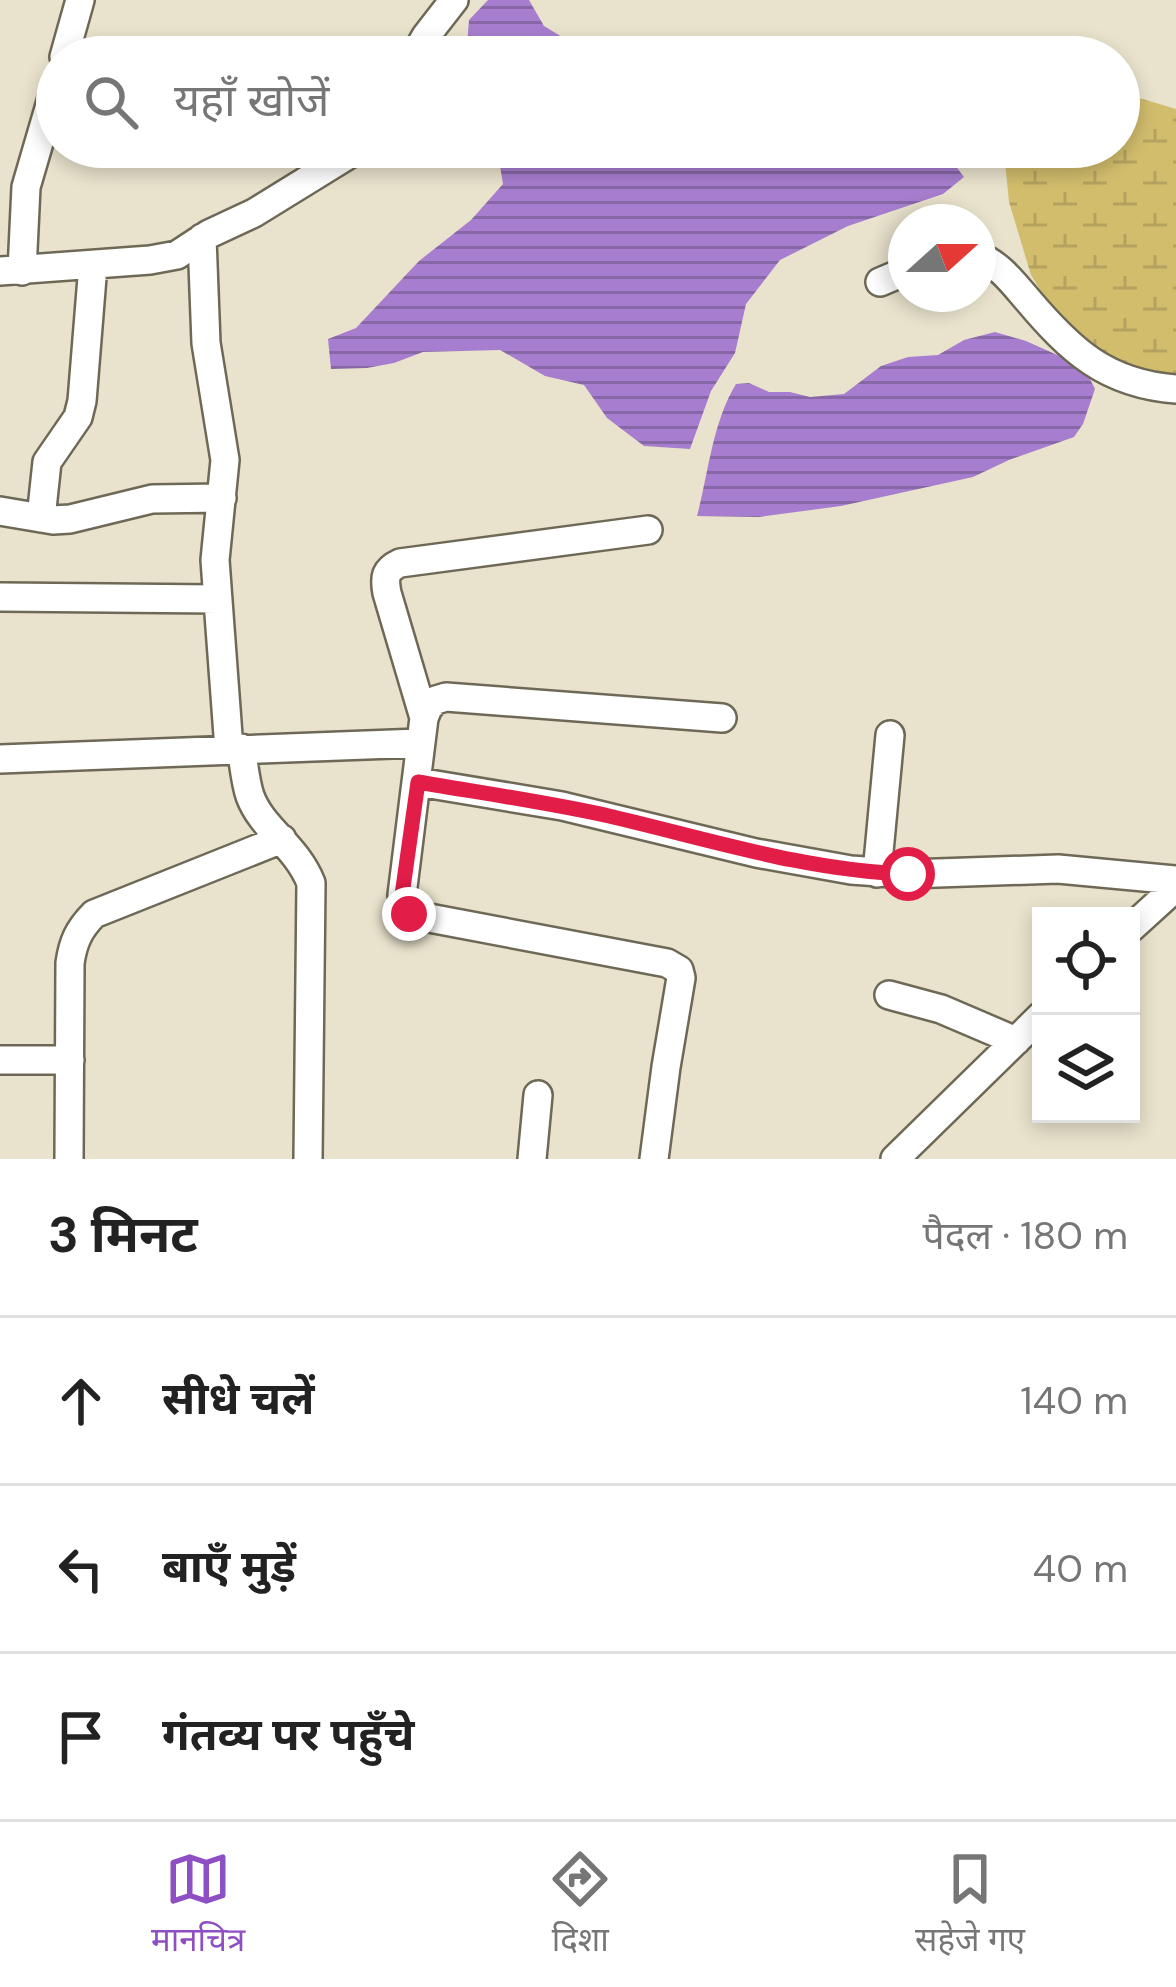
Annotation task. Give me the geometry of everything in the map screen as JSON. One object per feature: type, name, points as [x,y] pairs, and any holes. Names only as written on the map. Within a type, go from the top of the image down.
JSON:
[{"type":"street","points":[[70,36],[80,0]]},
{"type":"street","points":[[429,36],[454,0]]},
{"type":"street","points":[[36,153],[11,271],[165,259],[186,252],[202,238],[328,168]]},
{"type":"street","points":[[202,238],[206,343],[223,439],[217,599],[235,749],[250,797],[303,864],[311,883],[308,1159]]},
{"type":"street","points":[[40,518],[47,462],[78,417],[82,401],[93,265]]},
{"type":"street","points":[[996,266],[1054,332],[1108,374],[1176,389]]},
{"type":"street","points":[[0,511],[53,520],[87,517],[152,499],[222,498]]},
{"type":"street","points":[[648,530],[400,563],[385,577],[422,730],[404,907],[409,914],[667,963],[679,970],[682,978],[654,1159]]},
{"type":"street","points":[[0,597],[217,599]]},
{"type":"street","points":[[422,730],[436,700],[460,697],[722,718]]},
{"type":"street","points":[[0,759],[235,749],[422,730]]},
{"type":"street","points":[[878,873],[890,735]]},
{"type":"street","points":[[418,782],[562,806],[756,853],[878,873],[1058,869],[1172,893]]},
{"type":"street","points":[[69,1159],[70,963],[81,927],[94,914],[282,839]]},
{"type":"street","points":[[1140,920],[1172,893]]},
{"type":"street","points":[[889,995],[941,1010],[1016,1041]]},
{"type":"street","points":[[895,1159],[1032,1025]]},
{"type":"street","points":[[0,1060],[70,1060]]},
{"type":"street","points":[[532,1159],[538,1095]]},
{"type":"green space","points":[[1140,98],[1176,109],[1176,377],[1108,364],[1062,326],[1031,275],[1009,202],[1006,168],[1140,168]]},
{"type":"shaded area","points":[[488,0],[529,0],[544,26],[560,36],[468,36],[469,20]]},
{"type":"shaded area","points":[[500,168],[957,168],[964,177],[943,194],[913,204],[888,204],[888,213],[848,226],[780,260],[746,304],[735,353],[711,391],[690,449],[644,446],[607,418],[584,385],[545,376],[500,350],[423,352],[367,368],[331,369],[328,339],[356,328],[419,261],[471,220],[503,184]]},
{"type":"shaded area","points":[[995,332],[1084,367],[1095,389],[1074,437],[973,477],[841,506],[759,517],[697,516],[716,431],[736,384],[810,397],[844,394],[881,366],[908,357],[938,355],[964,340]]},
{"type":"route","points":[[409,914],[402,895],[418,782],[562,806],[820,866],[908,874]]}]
